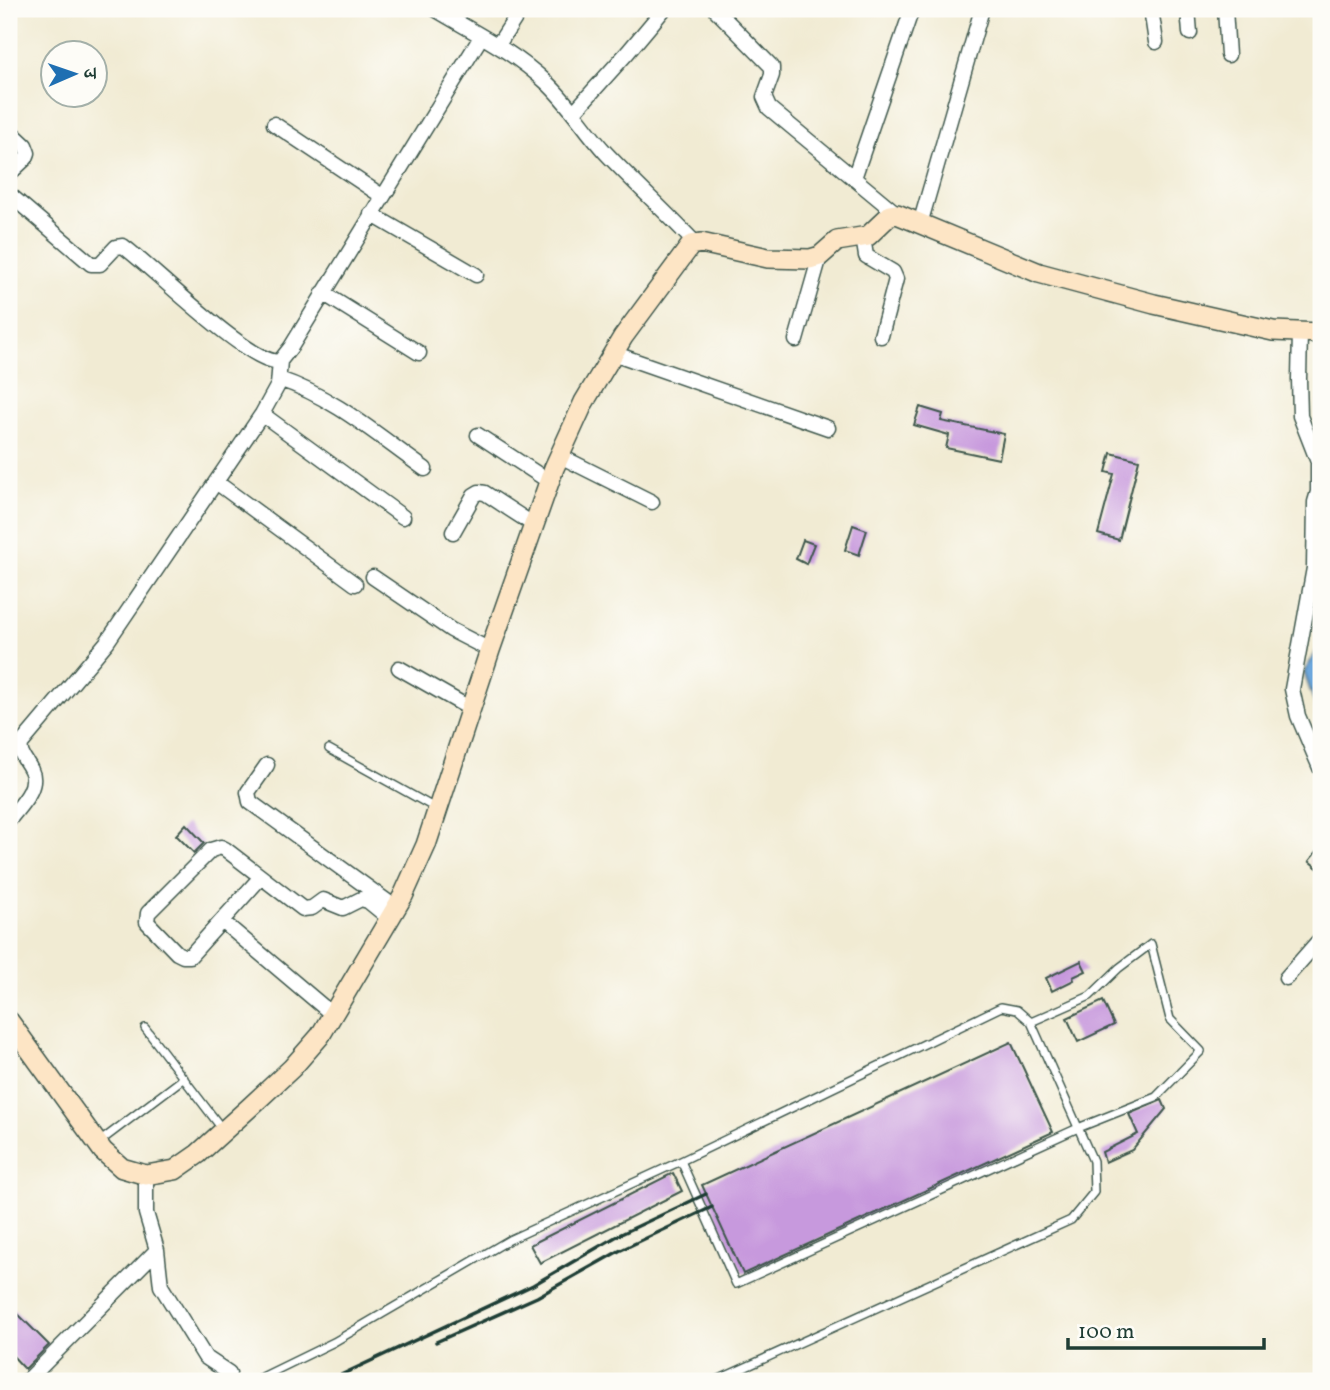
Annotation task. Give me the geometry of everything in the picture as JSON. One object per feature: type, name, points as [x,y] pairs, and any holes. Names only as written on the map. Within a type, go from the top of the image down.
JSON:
[{"type":"street","points":[[435,9],[498,45],[546,82],[603,149],[695,243],[768,258],[810,259],[820,256],[837,241],[872,233],[890,215],[897,214]]},
{"type":"street","points":[[498,45],[521,9]]},
{"type":"street","points":[[574,112],[664,9]]},
{"type":"street","points":[[715,9],[772,67],[764,97],[769,108],[897,214],[1039,273],[1154,304],[1273,331],[1321,333]]},
{"type":"street","points":[[854,178],[912,9]]},
{"type":"street","points":[[920,224],[982,9]]},
{"type":"street","points":[[1151,9],[1156,42]]},
{"type":"street","points":[[1188,9],[1190,33]]},
{"type":"street","points":[[1225,9],[1228,55]]},
{"type":"street","points":[[9,820],[31,790],[33,780],[31,770],[22,757],[21,744],[107,642],[262,414],[274,395],[279,379],[280,361],[481,37]]},
{"type":"street","points":[[274,124],[382,197]]},
{"type":"street","points":[[9,130],[25,145],[28,153],[9,174]]},
{"type":"street","points":[[9,194],[91,264],[100,264],[116,247],[123,246],[188,303],[228,333],[268,361],[280,361]]},
{"type":"street","points":[[372,214],[476,275]]},
{"type":"street","points":[[863,237],[866,256],[893,272],[897,279],[881,336]]},
{"type":"street","points":[[9,1021],[97,1143],[122,1168],[146,1175],[174,1170],[198,1154],[292,1068],[320,1036],[333,1015],[393,914],[426,845],[534,525],[584,402],[613,353],[688,248],[695,243]]},
{"type":"street","points":[[796,340],[820,256]]},
{"type":"street","points":[[323,293],[419,353]]},
{"type":"street","points":[[1300,332],[1300,416],[1318,462],[1318,492],[1315,502],[1314,568],[1292,689],[1298,716],[1321,770]]},
{"type":"street","points":[[613,353],[828,428]]},
{"type":"street","points":[[279,379],[313,392],[332,403],[425,469]]},
{"type":"street","points":[[262,414],[403,517]]},
{"type":"street","points":[[478,435],[550,482]]},
{"type":"street","points":[[560,456],[652,502]]},
{"type":"street","points":[[216,482],[355,584]]},
{"type":"street","points":[[453,532],[474,495],[479,492],[485,493],[534,525]]},
{"type":"street","points":[[373,577],[451,630],[490,650]]},
{"type":"street","points":[[399,668],[471,709]]},
{"type":"street","points":[[267,765],[248,793],[250,802],[393,914]]},
{"type":"street","points":[[261,877],[190,956],[183,956],[150,927],[146,917],[215,847],[225,849],[303,909],[312,908],[323,900],[343,908],[361,899],[393,914]]},
{"type":"street","points":[[222,921],[333,1015]]},
{"type":"street","points":[[1286,978],[1321,938]]},
{"type":"street","points":[[146,1175],[146,1213],[157,1250],[161,1286],[205,1357],[229,1373]]},
{"type":"street","points":[[27,1381],[157,1250]]},
{"type":"lane","points":[[329,749],[438,809]]},
{"type":"lane","points":[[681,1161],[736,1284],[1078,1128],[1156,1097],[1200,1051],[1170,1019],[1151,944],[1119,968],[1090,996],[1031,1022]]},
{"type":"lane","points":[[254,1381],[334,1342],[509,1240],[681,1161],[1001,1007],[1017,1010],[1031,1022],[1093,1161],[1094,1192],[1071,1220],[715,1381]]},
{"type":"lane","points":[[145,1028],[224,1131]]},
{"type":"lane","points":[[97,1143],[184,1078]]},
{"type":"water","points":[[1321,644],[1321,722],[1304,672]]},
{"type":"building","points":[[920,407],[943,414],[941,421],[1004,434],[999,459],[946,448],[949,435],[914,425]]},
{"type":"building","points":[[1111,453],[1139,460],[1119,540],[1098,534],[1114,474],[1106,472]]},
{"type":"building","points":[[853,525],[867,530],[859,555],[845,550]]},
{"type":"building","points":[[803,540],[814,544],[806,564],[796,559]]},
{"type":"building","points":[[186,824],[204,843],[194,853],[176,835]]},
{"type":"building","points":[[1321,846],[1321,871],[1309,861]]},
{"type":"building","points":[[1081,961],[1086,971],[1052,991],[1046,978]]},
{"type":"building","points":[[1103,1001],[1114,1025],[1078,1042],[1067,1018]]},
{"type":"building","points":[[1011,1042],[1053,1132],[743,1274],[702,1185]]},
{"type":"building","points":[[1162,1100],[1166,1109],[1132,1150],[1105,1162],[1102,1152],[1138,1134],[1129,1114]]},
{"type":"building","points":[[673,1173],[682,1191],[540,1263],[530,1245]]},
{"type":"building","points":[[9,1305],[49,1345],[25,1369],[9,1352]]},
{"type":"railway","points":[[328,1381],[533,1285],[619,1235],[706,1194]]},
{"type":"railway","points":[[436,1342],[537,1297],[619,1251],[712,1207]]}]
